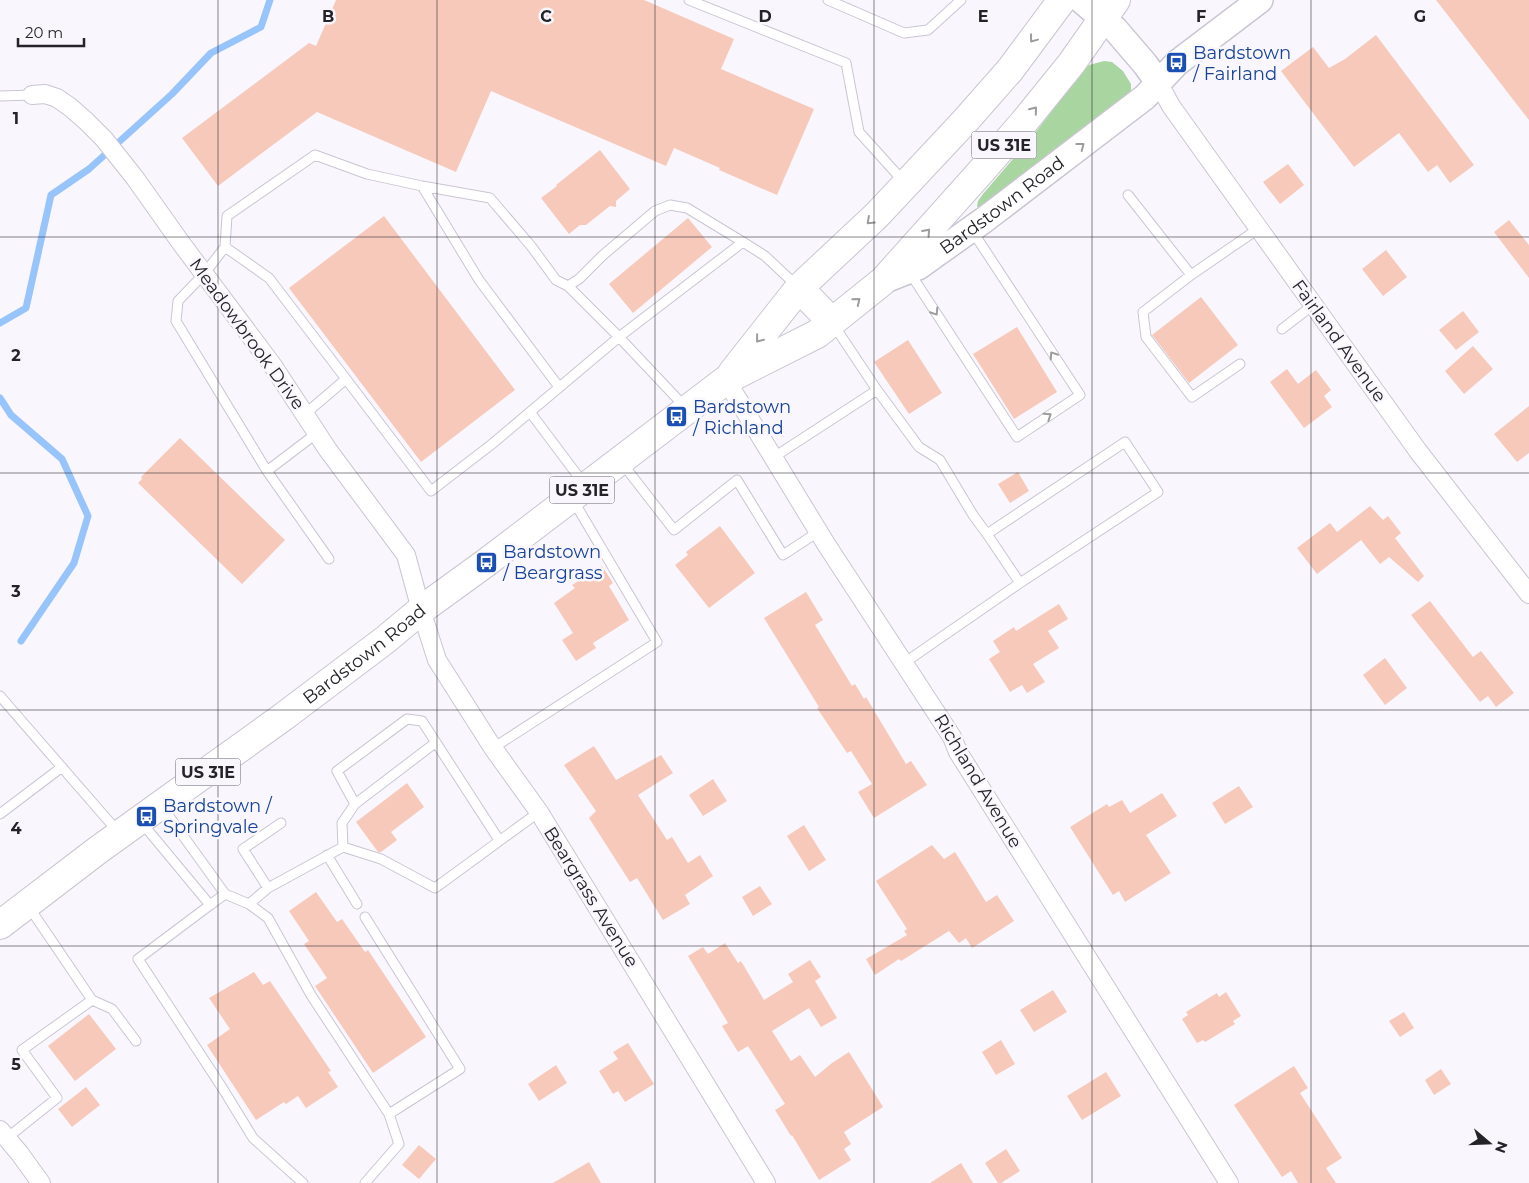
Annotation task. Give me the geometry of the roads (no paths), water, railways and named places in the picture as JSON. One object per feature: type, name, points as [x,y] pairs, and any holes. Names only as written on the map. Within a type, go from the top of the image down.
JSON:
[{"type":"main road","name":"Bardstown Road","points":[[726,380],[799,288],[877,215],[966,120],[1004,77],[1062,0]]},
{"type":"main road","points":[[1081,0],[1109,9],[1115,29],[1158,82]]},
{"type":"main road","name":"Bardstown Road","points":[[0,925],[98,850],[369,652],[421,610],[726,380],[817,334],[882,281],[918,267],[971,229],[1144,97],[1177,63],[1260,0]]},
{"type":"main road","name":"US 31E","points":[[882,281],[1030,114],[1071,64],[1109,9]]},
{"type":"main road","points":[[799,288],[832,322]]},
{"type":"street","name":"Fairland Avenue","points":[[1158,82],[1171,106],[1418,451],[1529,594]]},
{"type":"street","name":"Meadowbrook Drive","points":[[32,95],[45,94],[57,98],[70,107],[104,139],[135,178],[273,366],[317,433],[406,555],[421,610]]},
{"type":"street","name":"Richland Avenue","points":[[726,380],[818,532],[952,737],[958,752],[1229,1183]]},
{"type":"street","name":"Beargrass Avenue","points":[[421,610],[437,660],[493,748],[538,812],[766,1183]]},
{"type":"street","points":[[4,1134],[42,1183]]},
{"type":"lane","points":[[689,0],[846,63],[859,132],[906,184]]},
{"type":"lane","points":[[828,0],[904,33],[928,30],[961,0]]},
{"type":"lane","points":[[0,96],[32,95]]},
{"type":"lane","points":[[329,559],[267,471],[176,321],[178,301],[204,274],[225,246],[227,216],[315,155],[367,174],[490,198],[531,246],[556,280],[568,286],[688,410]]},
{"type":"lane","points":[[422,186],[479,280],[559,387]]},
{"type":"lane","points":[[1128,195],[1191,275]]},
{"type":"lane","points":[[568,286],[579,279],[602,256],[655,211],[670,205],[688,208],[765,256],[799,288]]},
{"type":"lane","points":[[909,271],[1017,437],[1080,395],[971,229]]},
{"type":"lane","points":[[1240,364],[1192,398],[1146,337],[1143,312],[1191,275],[1258,229]]},
{"type":"lane","points":[[225,246],[269,278],[431,491],[492,444],[619,337],[743,242]]},
{"type":"lane","points":[[1282,329],[1313,305]]},
{"type":"lane","points":[[832,322],[918,447],[940,460],[973,514],[1020,583]]},
{"type":"lane","points":[[304,414],[346,379]]},
{"type":"lane","points":[[774,457],[877,390]]},
{"type":"lane","points":[[493,748],[657,642],[579,492],[530,412]]},
{"type":"lane","points":[[267,471],[317,433]]},
{"type":"lane","points":[[904,663],[1020,583],[1158,492],[1125,442],[987,534]]},
{"type":"lane","points":[[620,461],[674,530],[737,480],[783,555],[818,532]]},
{"type":"lane","points":[[0,696],[62,767],[141,820],[225,894],[249,904],[268,918],[311,995],[389,1114],[399,1144],[365,1183]]},
{"type":"lane","points":[[354,804],[337,771],[407,719],[422,721],[435,744],[499,840]]},
{"type":"lane","points":[[342,847],[342,823],[354,804],[435,744]]},
{"type":"lane","points":[[0,814],[62,767]]},
{"type":"lane","points":[[249,904],[268,888],[342,847],[381,859],[435,888],[538,812]]},
{"type":"lane","points":[[141,820],[210,905]]},
{"type":"lane","points":[[268,888],[243,849],[281,823]]},
{"type":"lane","points":[[327,855],[357,904]]},
{"type":"lane","points":[[225,894],[138,959],[253,1138],[303,1183]]},
{"type":"lane","points":[[27,904],[92,1000],[112,1009],[136,1041]]},
{"type":"lane","points":[[365,917],[460,1069],[389,1114]]},
{"type":"lane","points":[[4,1134],[56,1098],[22,1050],[92,1000]]},
{"type":"waterway","points":[[0,323],[26,308],[51,195],[89,169],[172,94],[211,53],[261,27],[270,0]]},
{"type":"waterway","points":[[0,398],[11,415],[62,459],[88,516],[74,563],[21,641]]},
{"type":"place","name":"Bardstown / Fairland","points":[[1177,63]]},
{"type":"place","name":"Bardstown / Richland","points":[[677,417]]},
{"type":"place","name":"Bardstown / Beargrass","points":[[487,562]]},
{"type":"place","name":"Bardstown / Springvale","points":[[147,816]]}]
